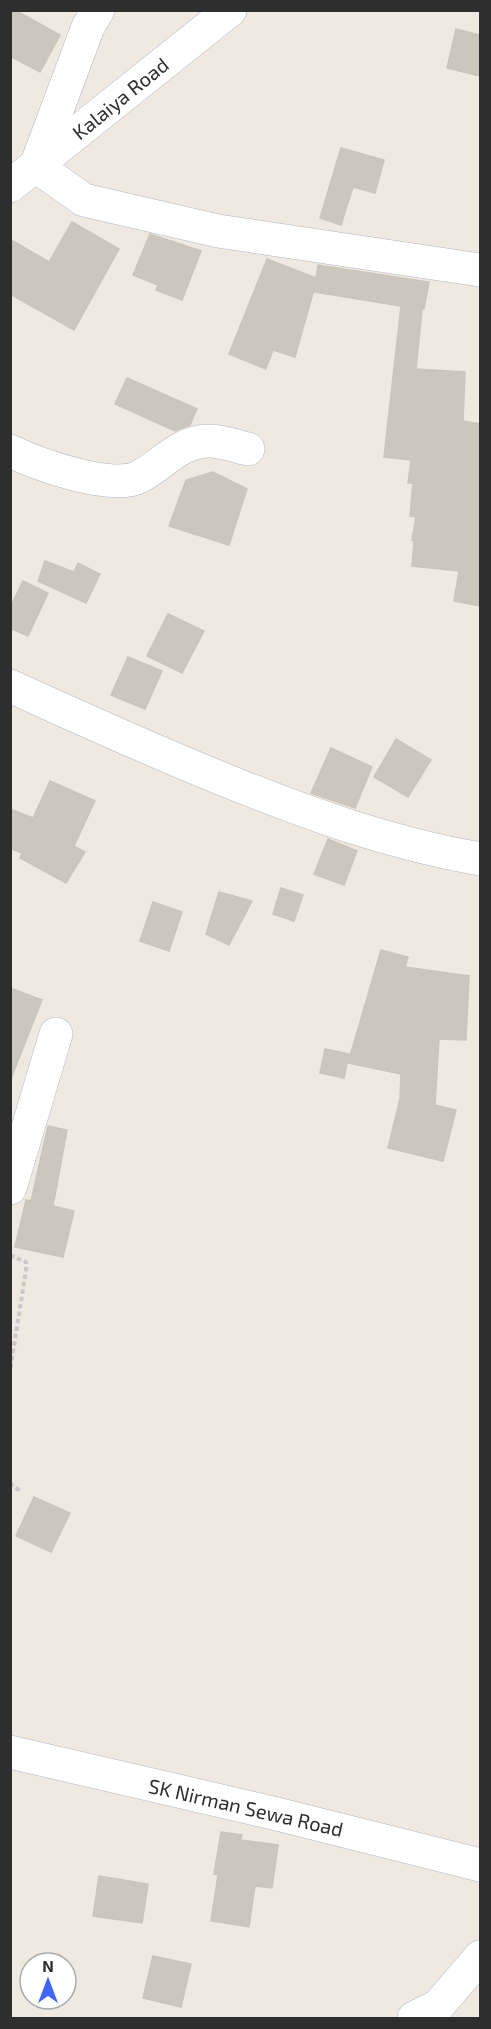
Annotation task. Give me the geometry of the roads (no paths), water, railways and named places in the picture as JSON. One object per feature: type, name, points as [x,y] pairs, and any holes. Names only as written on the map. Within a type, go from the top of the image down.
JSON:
[{"type":"street","points":[[98,10],[88,27],[36,166],[84,200],[218,231],[480,270]]},
{"type":"street","name":"Kalaiya Road","points":[[10,186],[230,10]]},
{"type":"street","points":[[10,451],[23,458],[86,478],[111,481],[137,478],[188,444],[208,441],[248,449]]},
{"type":"street","points":[[10,686],[125,739],[292,807],[372,835],[480,860]]},
{"type":"street","points":[[10,1188],[56,1034]]},
{"type":"street","name":"SK Nirman Sewa Road","points":[[10,1752],[277,1814],[480,1865]]},
{"type":"street","points":[[414,2019],[438,2006],[480,1957]]}]
